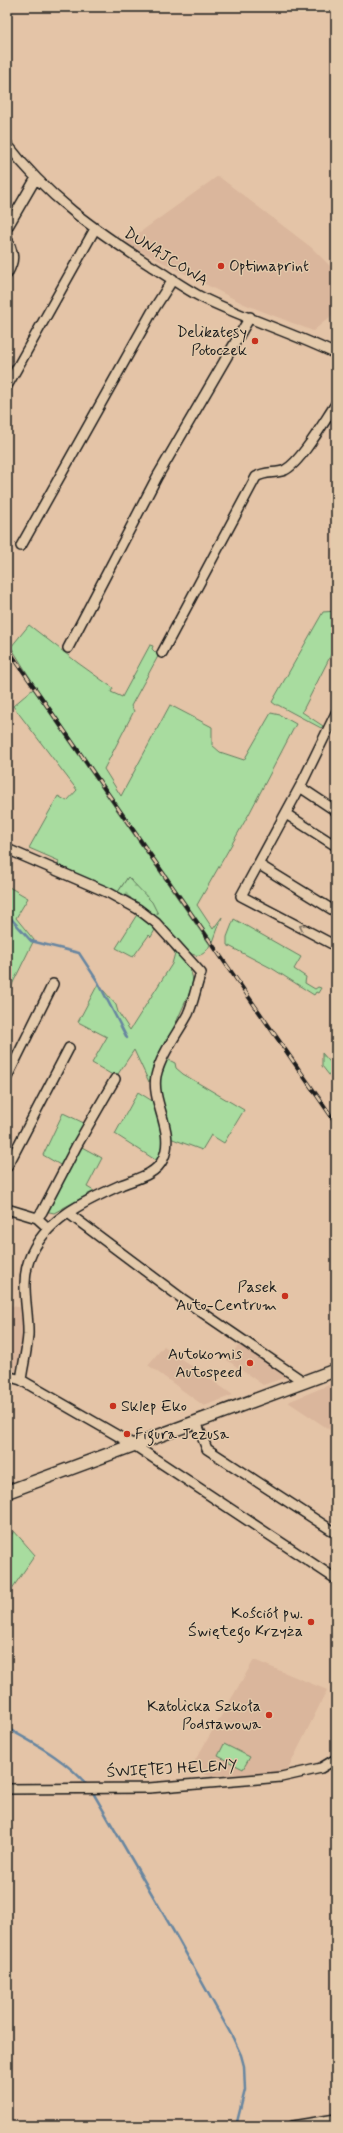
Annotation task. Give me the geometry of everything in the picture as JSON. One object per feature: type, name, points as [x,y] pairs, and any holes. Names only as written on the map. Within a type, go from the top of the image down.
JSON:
[{"type":"main road","points":[[7,1487],[134,1445],[336,1370]]},
{"type":"street","name":"DUNAJCOWA","points":[[7,144],[36,178],[59,200],[95,229],[173,279],[202,297],[307,340],[336,354]]},
{"type":"street","points":[[7,228],[36,178]]},
{"type":"street","points":[[7,386],[95,229]]},
{"type":"street","points":[[7,238],[14,255],[13,264],[7,274]]},
{"type":"street","points":[[21,546],[152,312],[173,279]]},
{"type":"street","points":[[68,648],[157,477],[250,317]]},
{"type":"street","points":[[162,653],[256,477],[262,473],[285,470],[296,462],[336,404]]},
{"type":"street","points":[[336,713],[286,814],[241,896],[336,946]]},
{"type":"street","points":[[300,787],[336,811]]},
{"type":"street","points":[[286,814],[336,846]]},
{"type":"street","points":[[7,849],[109,893],[138,909],[156,923],[201,973],[189,1012],[160,1064],[156,1075],[156,1092],[166,1135],[166,1150],[163,1159],[150,1173],[92,1199],[68,1213],[48,1228],[29,1261],[26,1310],[28,1334],[21,1380]]},
{"type":"street","points":[[258,864],[336,912]]},
{"type":"street","points":[[7,1077],[53,984]]},
{"type":"street","points":[[7,1167],[69,1048]]},
{"type":"street","points":[[37,1218],[42,1212],[77,1145],[115,1079]]},
{"type":"street","points":[[7,1209],[37,1218],[48,1228]]},
{"type":"street","points":[[68,1213],[184,1300],[304,1382]]},
{"type":"street","points":[[7,1376],[21,1380],[134,1445],[336,1579]]},
{"type":"street","points":[[196,1422],[207,1449],[336,1533]]},
{"type":"street","name":"ŚWIĘTEJ HELENY","points":[[7,1789],[149,1788],[281,1777],[321,1768],[336,1760]]},
{"type":"street","points":[[292,2126],[336,2119]]},
{"type":"shaded area","points":[[218,176],[312,248],[336,272],[336,312],[313,331],[244,304],[125,243]]},
{"type":"shaded area","points":[[7,1304],[20,1308],[23,1331],[21,1359],[14,1372],[7,1370]]},
{"type":"shaded area","points":[[241,1342],[290,1376],[263,1385],[227,1360]]},
{"type":"shaded area","points":[[164,1346],[233,1395],[204,1406],[148,1365]]},
{"type":"shaded area","points":[[336,1382],[336,1434],[288,1402]]},
{"type":"shaded area","name":"Katolicka Szkoła Podstawowa","points":[[254,1660],[327,1690],[287,1771],[209,1776],[190,1769]]},
{"type":"green space","points":[[336,611],[336,645],[302,712],[323,726],[321,728],[272,702],[323,612]]},
{"type":"green space","points":[[29,625],[113,688],[111,692],[122,697],[150,645],[153,646],[152,649],[155,652],[162,649],[131,706],[134,711],[104,769],[121,796],[170,705],[212,727],[212,745],[220,752],[244,760],[271,713],[280,715],[296,724],[249,814],[197,905],[213,929],[222,917],[213,942],[32,681],[11,647]]},
{"type":"green space","points":[[33,689],[210,945],[204,952],[199,955],[186,951],[166,927],[152,915],[158,914],[128,877],[118,892],[131,898],[130,900],[58,865],[59,861],[29,848],[58,796],[67,801],[77,790],[13,706]]},
{"type":"green space","points":[[128,877],[152,902],[158,914],[152,915],[130,900],[131,898],[118,892]]},
{"type":"green space","points":[[9,887],[28,898],[16,918],[34,940],[7,995],[7,892]]},
{"type":"green space","points":[[138,913],[156,928],[151,937],[149,935],[133,957],[116,948]]},
{"type":"green space","points":[[234,919],[301,957],[294,969],[306,977],[305,983],[315,989],[318,987],[321,988],[318,993],[316,992],[314,995],[273,969],[227,945],[227,937]]},
{"type":"green space","points":[[158,932],[186,963],[190,970],[193,985],[149,1082],[134,1050],[116,1077],[92,1063],[107,1037],[78,1022],[98,984],[116,1005],[118,1012],[130,1030],[172,964],[175,953]]},
{"type":"green space","points":[[322,1053],[336,1069],[336,1084],[322,1066]]},
{"type":"green space","points":[[165,1058],[175,1063],[176,1068],[183,1074],[244,1110],[224,1143],[211,1135],[202,1150],[170,1138],[158,1084]]},
{"type":"green space","points":[[138,1092],[154,1102],[162,1132],[162,1145],[157,1161],[115,1134]]},
{"type":"green space","points":[[63,1113],[86,1124],[62,1166],[43,1155]]},
{"type":"green space","points":[[80,1146],[102,1158],[87,1187],[94,1191],[54,1213],[45,1211]]},
{"type":"green space","points":[[14,1531],[35,1555],[7,1596],[7,1541]]},
{"type":"green space","points":[[224,1744],[250,1757],[243,1769],[218,1756]]},
{"type":"waterway","points":[[7,914],[31,941],[79,953],[98,982],[127,1038]]},
{"type":"waterway","points":[[7,1728],[60,1760],[79,1776],[88,1786]]},
{"type":"waterway","points":[[92,1791],[178,1939],[241,2055],[244,2066],[245,2090],[236,2126]]},
{"type":"railway","points":[[7,648],[336,1123]]},
{"type":"place","name":"Optimaprint","points":[[221,266]]},
{"type":"place","name":"Delikatesy Potoczek","points":[[255,341]]},
{"type":"place","name":"Pasek Auto-Centrum","points":[[285,1296]]},
{"type":"place","name":"Autokomis Autospeed","points":[[250,1363]]},
{"type":"place","name":"Sklep Eko","points":[[113,1406]]},
{"type":"place","name":"Figura Jezusa","points":[[127,1434]]},
{"type":"place","name":"Kościół pw. Świętego Krzyża","points":[[311,1622]]},
{"type":"place","name":"Katolicka Szkoła Podstawowa","points":[[269,1715]]}]
